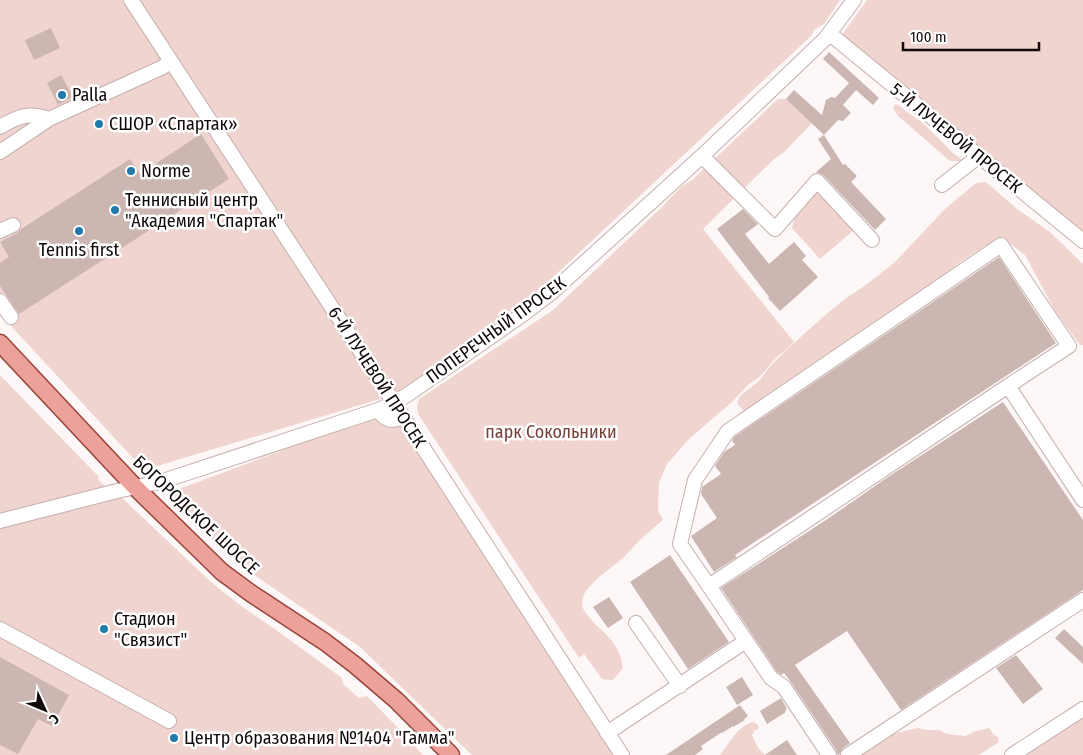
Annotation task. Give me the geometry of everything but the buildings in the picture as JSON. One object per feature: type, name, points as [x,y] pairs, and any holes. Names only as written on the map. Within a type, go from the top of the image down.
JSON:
[{"type":"main road","name":"БОГОРОДСКОЕ ШОССЕ","points":[[0,344],[134,487],[222,572],[325,642],[354,665],[396,700],[451,755]]},
{"type":"street","name":"6-Й ЛУЧЕВОЙ ПРОСЕК","points":[[131,0],[622,755]]},
{"type":"street","name":"ПОПЕРЕЧНЫЙ ПРОСЕК","points":[[0,521],[160,482],[378,410],[394,403],[525,314],[551,293],[702,156],[830,34],[854,0]]},
{"type":"street","name":"5-Й ЛУЧЕВОЙ ПРОСЕК","points":[[830,34],[1083,241]]},
{"type":"street","points":[[49,119],[30,115],[19,116],[0,128],[6,148],[49,119],[162,67],[171,61]]},
{"type":"street","points":[[702,156],[775,229],[817,181],[872,240]]},
{"type":"street","points":[[942,185],[979,156]]},
{"type":"street","points":[[709,586],[1069,346],[1001,245],[728,431],[695,480],[680,544],[771,678],[784,686],[829,755]]},
{"type":"street","points":[[0,301],[11,317]]},
{"type":"street","points":[[1008,386],[1083,500]]},
{"type":"street","points":[[378,410],[387,420],[397,420],[403,416]]},
{"type":"street","points":[[848,755],[1083,600]]},
{"type":"street","points":[[636,623],[680,686]]},
{"type":"street","points":[[0,628],[169,722]]},
{"type":"street","points":[[607,733],[746,641]]},
{"type":"street","points":[[1012,755],[1083,709]]},
{"type":"green space","points":[[0,0],[840,0],[824,24],[814,30],[812,35],[536,293],[410,385],[390,396],[144,470],[0,314]]},
{"type":"green space","points":[[867,0],[1083,0],[1083,236],[841,36]]},
{"type":"green space","name":"парк Сокольники","points":[[778,99],[786,99],[812,123],[703,229],[794,342],[758,378],[689,439],[667,464],[659,483],[658,510],[663,520],[624,557],[594,581],[585,593],[582,601],[583,609],[613,643],[621,658],[623,668],[613,680],[602,679],[584,654],[579,658],[418,414],[419,399],[553,310],[681,187],[692,180]]},
{"type":"green space","points":[[896,104],[923,123],[953,153],[964,161],[950,161],[898,116],[893,108]]},
{"type":"green space","points":[[986,182],[1017,209],[1050,232],[1083,264],[1083,345],[1080,345],[1055,311],[1025,255],[1005,239],[985,246],[959,263],[909,301],[746,413],[742,409],[737,403],[739,398],[759,381],[786,350],[846,298],[894,263],[945,209],[976,183]]},
{"type":"green space","points":[[817,190],[854,230],[820,259],[792,228],[796,213]]},
{"type":"green space","points":[[0,375],[115,496],[119,495],[212,583],[342,678],[343,684],[359,698],[367,696],[423,755],[0,755]]},
{"type":"green space","points":[[377,415],[398,423],[615,755],[472,755],[360,647],[260,579],[224,551],[173,502],[172,495],[179,489]]},
{"type":"green space","points":[[1083,718],[1083,755],[1025,755]]},
{"type":"green space","points":[[753,722],[759,728],[752,735],[758,748],[765,755],[720,755],[742,727]]},
{"type":"green space","points":[[918,728],[939,730],[947,734],[965,736],[989,728],[998,737],[999,742],[979,755],[860,755],[892,734]]},
{"type":"place","name":"Palla","points":[[62,95]]},
{"type":"place","name":"СШОР «Спартак»","points":[[99,124]]},
{"type":"place","name":"Norme","points":[[131,171]]},
{"type":"place","name":"Теннисный центр \"Академия \"Спартак\"","points":[[115,210]]},
{"type":"place","name":"Tennis first","points":[[79,231]]},
{"type":"place","name":"Стадион \"Связист\"","points":[[104,629]]},
{"type":"place","name":"Центр образования №1404 \"Гамма\"","points":[[174,738]]}]
